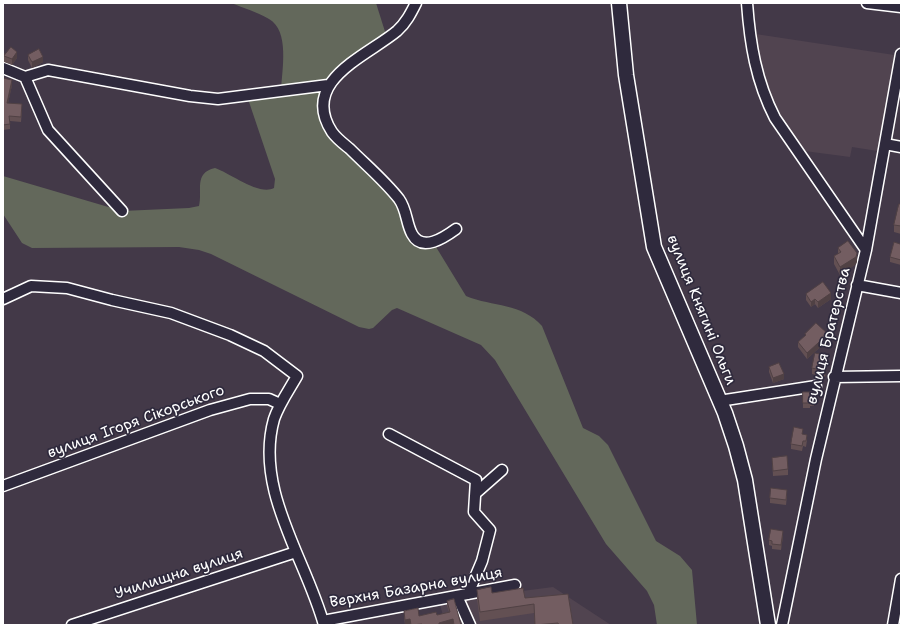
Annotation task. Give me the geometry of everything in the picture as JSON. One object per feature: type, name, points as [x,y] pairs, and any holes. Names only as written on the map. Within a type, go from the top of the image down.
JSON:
[{"type":"street","points":[[416,3],[410,15],[398,30],[335,76],[328,85],[324,101],[325,110],[328,124],[333,133],[397,196],[406,212],[415,239],[420,242],[439,241],[456,229]]},
{"type":"street","name":"вулиця Княгині Ольги","points":[[619,3],[626,75],[654,247],[731,429],[741,463],[768,625]]},
{"type":"street","points":[[747,3],[753,56],[765,98],[775,118],[866,250]]},
{"type":"street","points":[[867,3],[901,7]]},
{"type":"street","name":"вулиця Братерства","points":[[782,625],[834,377],[866,250],[901,54]]},
{"type":"street","points":[[3,68],[25,77],[48,70],[190,96],[218,99],[328,85]]},
{"type":"street","points":[[25,77],[48,130],[122,211]]},
{"type":"street","points":[[885,144],[901,147]]},
{"type":"street","points":[[857,285],[901,293]]},
{"type":"street","points":[[3,299],[31,286],[67,288],[171,313],[230,335],[264,351],[296,376],[280,404],[274,419],[270,437],[269,468],[278,501],[296,552],[324,623]]},
{"type":"street","points":[[834,377],[901,376]]},
{"type":"street","points":[[719,401],[816,386]]},
{"type":"street","name":"вулиця Ігоря Сікорського","points":[[3,486],[210,410],[250,399],[269,399],[280,404]]},
{"type":"street","points":[[389,434],[476,480],[474,512],[490,530],[482,562],[468,594]]},
{"type":"street","points":[[476,492],[502,470]]},
{"type":"street","name":"Училищна вулиця","points":[[72,625],[296,552]]},
{"type":"street","points":[[894,625],[901,579]]},
{"type":"street","name":"Верхня Базарна вулиця","points":[[324,623],[515,585]]},
{"type":"street","points":[[457,596],[470,625]]},
{"type":"shaded area","points":[[749,33],[901,56],[884,152],[852,147],[850,157],[797,150],[775,118]]},
{"type":"shaded area","points":[[553,587],[611,625],[446,625],[440,605],[476,597]]},
{"type":"green space","points":[[231,3],[376,3],[387,38],[328,85],[328,125],[394,192],[412,235],[433,242],[466,296],[476,300],[516,309],[525,313],[542,326],[583,428],[599,436],[608,445],[656,541],[680,556],[692,570],[697,625],[657,625],[654,605],[647,591],[606,544],[495,360],[481,345],[397,308],[392,310],[373,328],[369,329],[359,327],[211,254],[199,250],[179,247],[32,248],[22,243],[3,214],[3,176],[122,211],[189,208],[199,206],[201,178],[208,170],[215,168],[253,187],[268,190],[274,188],[275,179],[247,96],[281,91],[283,52],[280,32],[276,25],[269,19]]},
{"type":"building","points":[[11,47],[17,52],[12,59],[4,56]]},
{"type":"building","points":[[39,49],[43,57],[32,62],[28,55]]},
{"type":"building","points":[[3,78],[12,80],[7,103],[22,104],[21,117],[9,116],[10,124],[3,125]]},
{"type":"building","points":[[899,204],[901,204],[901,226],[894,225]]},
{"type":"building","points":[[901,239],[901,260],[890,257],[894,242],[900,244]]},
{"type":"building","points":[[848,241],[857,253],[856,257],[840,267],[834,256],[841,252],[838,248]]},
{"type":"building","points":[[823,282],[831,293],[818,302],[815,299],[811,302],[806,294]]},
{"type":"building","points":[[816,323],[828,334],[807,353],[798,342]]},
{"type":"building","points":[[815,353],[828,356],[825,371],[812,368]]},
{"type":"building","points":[[779,363],[784,374],[773,378],[769,367]]},
{"type":"building","points":[[803,392],[814,392],[814,401],[810,400],[810,403],[803,403]]},
{"type":"building","points":[[794,427],[803,429],[802,434],[807,435],[806,441],[803,441],[802,446],[791,444]]},
{"type":"building","points":[[787,456],[788,469],[773,471],[772,458]]},
{"type":"building","points":[[771,488],[787,490],[786,500],[770,498]]},
{"type":"building","points":[[771,529],[783,531],[781,545],[772,544],[772,541],[769,540]]},
{"type":"building","points":[[491,587],[492,593],[523,588],[525,598],[568,594],[573,625],[559,625],[558,623],[535,625],[534,604],[480,612],[477,590]]},
{"type":"building","points":[[454,599],[461,625],[454,625],[453,619],[439,623],[439,625],[411,625],[410,619],[405,620],[404,611],[418,608],[419,616],[436,612],[437,615],[450,612],[447,601]]}]
